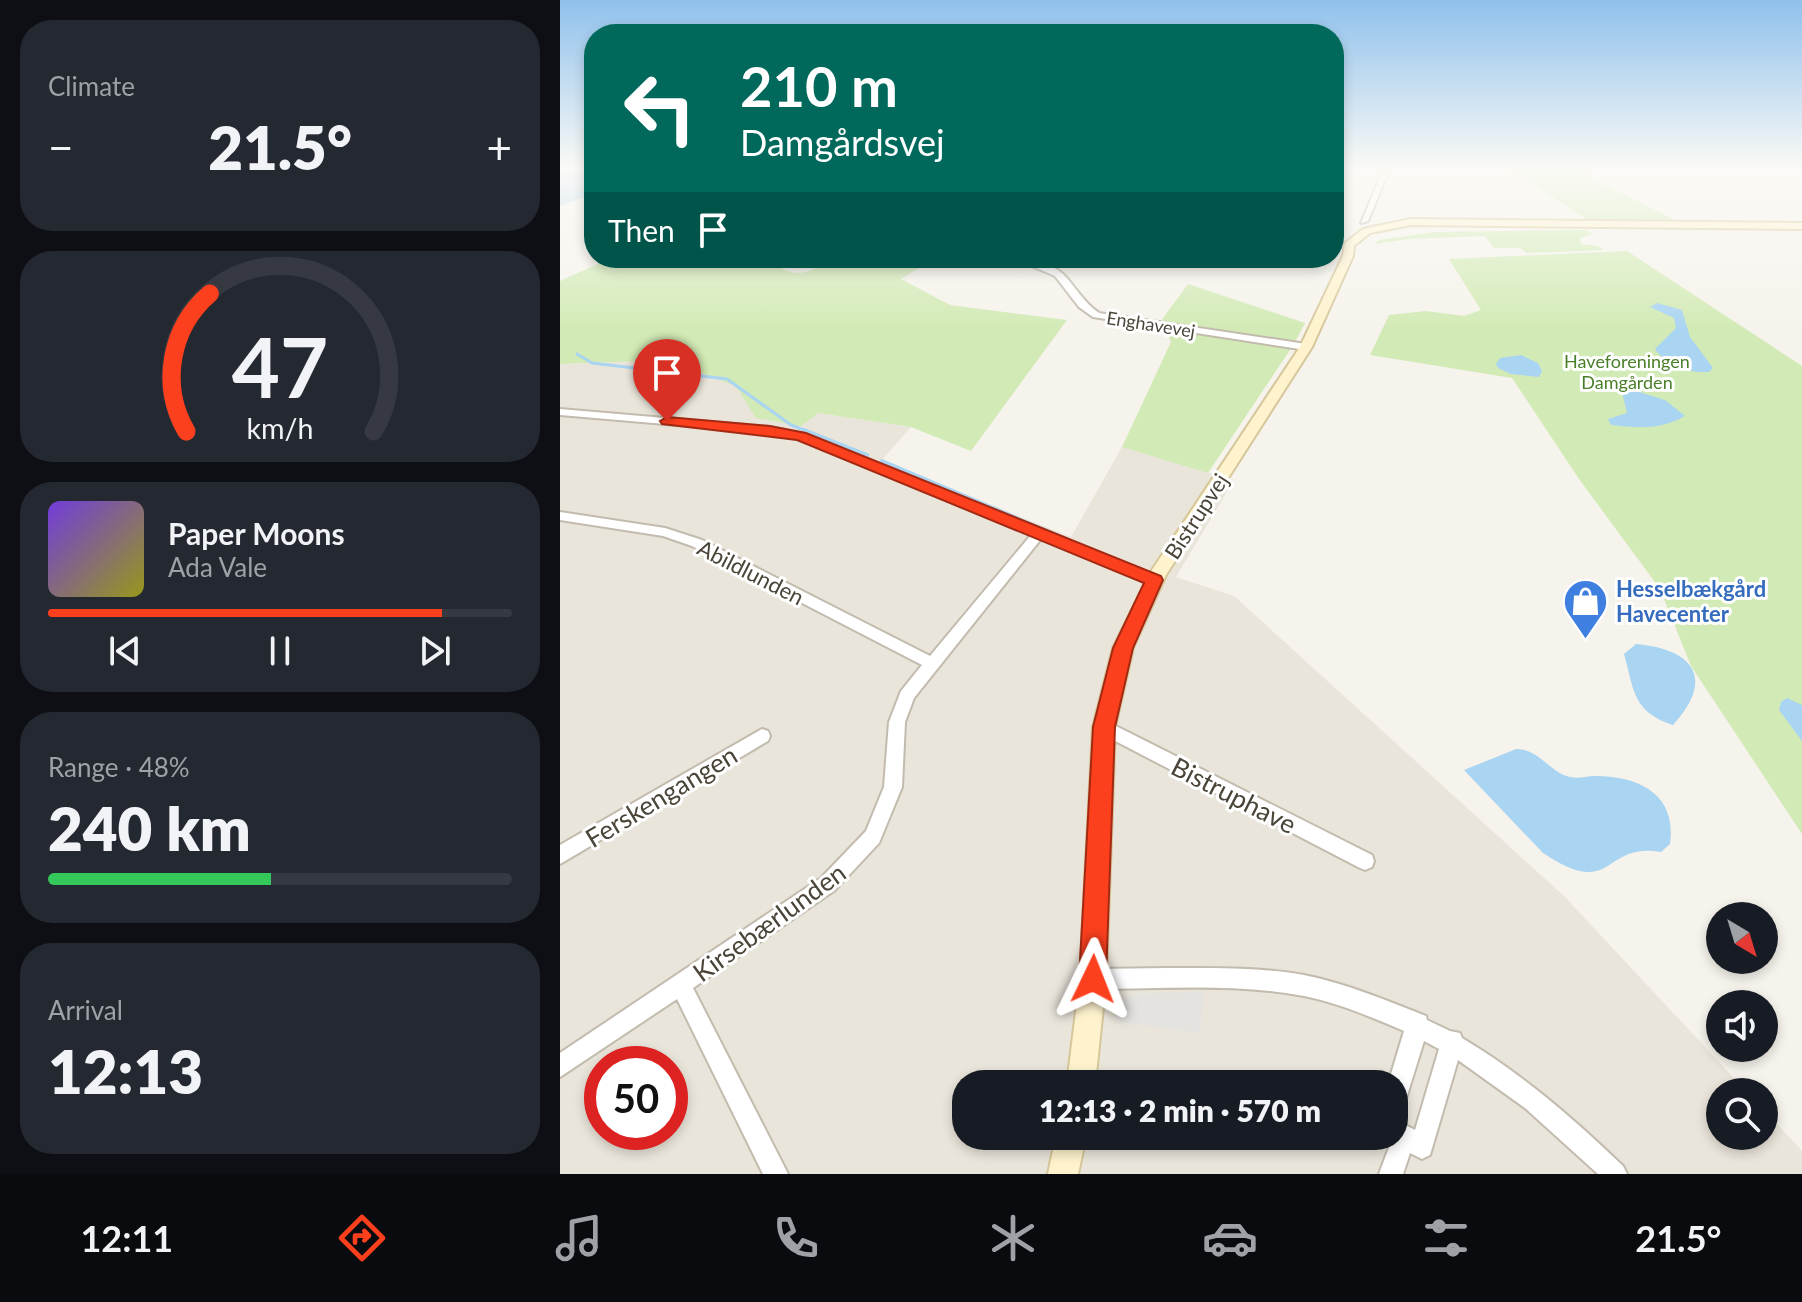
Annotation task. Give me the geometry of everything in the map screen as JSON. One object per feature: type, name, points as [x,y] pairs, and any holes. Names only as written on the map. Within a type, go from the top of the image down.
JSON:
[{"type":"main road","name":"Bistrupvej","points":[[1344,265],[1362,241],[1383,230],[1414,225],[1802,226]]},
{"type":"main road","name":"Bistrupvej","points":[[1083,1070],[1093,979],[1104,727],[1123,648],[1154,580],[1306,347],[1342,268]]},
{"type":"main road","points":[[1063,1174],[1068,1150]]},
{"type":"street","name":"Enghavevej","points":[[1043,268],[1058,274],[1082,305],[1096,315],[1306,347]]},
{"type":"street","points":[[560,412],[770,430],[801,436],[1154,580]]},
{"type":"street","name":"Abildlunden","points":[[560,516],[665,532],[697,543],[931,663]]},
{"type":"street","name":"Kirsebærlunden","points":[[560,1066],[828,884],[854,860],[873,837],[893,787],[897,722],[907,695],[1040,532]]},
{"type":"street","name":"Bistruphave","points":[[1104,727],[1365,861]]},
{"type":"street","name":"Ferskengangen","points":[[560,855],[762,736]]},
{"type":"street","points":[[1093,979],[1228,979],[1297,984],[1351,998],[1452,1041],[1567,1126],[1615,1174]]},
{"type":"street","name":"Kirsebærlunden","points":[[681,985],[776,1174]]},
{"type":"street","points":[[1404,1070],[1418,1024]]},
{"type":"street","points":[[1408,1139],[1422,1147],[1452,1041]]},
{"type":"street","points":[[1391,1174],[1396,1150]]},
{"type":"shaded area","points":[[666,360],[818,413],[911,427],[881,461],[1071,537],[1122,447],[1234,480],[1176,577],[1234,596],[1564,896],[1706,1048],[1706,1062],[1719,1062],[1734,1078],[1706,1078],[1706,1150],[1778,1150],[1778,1125],[1802,1151],[1802,1174],[560,1174],[560,364]]},
{"type":"shaded area","points":[[1204,991],[1200,1033],[1119,1022],[1115,1016],[1116,1008],[1125,998],[1136,994]]},
{"type":"green space","points":[[1586,230],[1593,234],[1580,238],[1581,244],[1604,250],[1527,253],[1520,248],[1494,248],[1485,236],[1408,239],[1375,244],[1379,240],[1435,232]]},
{"type":"green space","name":"Haveforeningen Damgården","points":[[1627,251],[1802,366],[1802,834],[1691,666],[1660,589],[1579,479],[1512,378],[1370,355],[1389,315],[1426,311],[1464,316],[1481,310],[1449,259]]},
{"type":"green space","points":[[589,268],[782,268],[799,273],[817,268],[919,268],[901,279],[950,305],[1067,320],[971,451],[911,427],[818,413],[801,426],[756,418],[736,386],[666,360],[560,364],[560,281]]},
{"type":"green space","points":[[1188,284],[1305,323],[1294,344],[1163,325],[1161,321]]},
{"type":"green space","points":[[1165,329],[1292,347],[1208,473],[1122,447],[1171,342]]},
{"type":"water","points":[[1657,303],[1682,310],[1690,337],[1713,368],[1709,372],[1679,368],[1655,349],[1676,328],[1674,318],[1650,307]]},
{"type":"water","points":[[1521,355],[1538,363],[1542,371],[1539,377],[1511,374],[1496,364],[1500,358]]},
{"type":"water","points":[[1636,391],[1665,400],[1685,416],[1658,426],[1611,425],[1608,419],[1627,413],[1622,392]]},
{"type":"water","points":[[1636,644],[1672,652],[1684,659],[1692,669],[1695,680],[1693,693],[1673,725],[1649,713],[1637,698],[1624,654]]},
{"type":"water","points":[[1787,698],[1802,705],[1802,741],[1779,710],[1781,702]]},
{"type":"water","points":[[1516,749],[1532,753],[1563,775],[1611,777],[1640,784],[1652,791],[1667,812],[1671,827],[1670,844],[1661,852],[1642,851],[1596,871],[1583,872],[1543,853],[1464,770]]},
{"type":"waterway","points":[[577,354],[592,363],[727,379],[791,425],[809,432]]},
{"type":"waterway","points":[[804,430],[867,455]]},
{"type":"waterway","points":[[882,461],[1066,539]]},
{"type":"place","name":"Hesselbækgård Havecenter","points":[[1585,640]]},
{"type":"route","points":[[667,421],[770,430],[801,436],[1154,580],[1123,648],[1104,727],[1093,979]]}]
